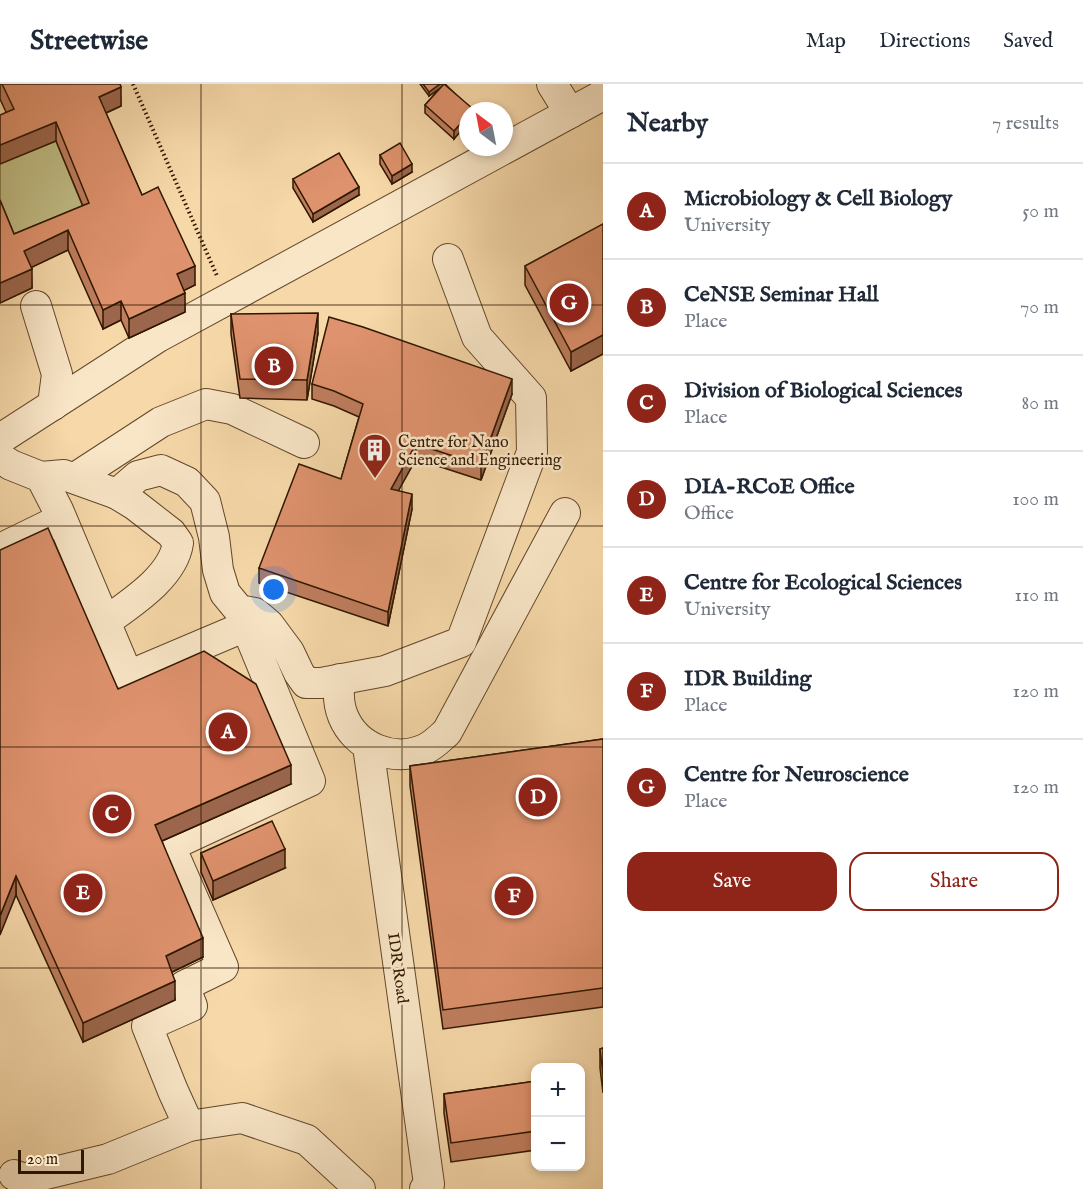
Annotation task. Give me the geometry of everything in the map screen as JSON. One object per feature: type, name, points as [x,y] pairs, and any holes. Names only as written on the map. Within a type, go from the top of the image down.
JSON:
[{"type":"lane","points":[[552,84],[570,113]]},
{"type":"lane","points":[[0,439],[158,337],[603,95]]},
{"type":"lane","points":[[117,494],[138,476],[161,470],[187,482],[205,501],[214,537],[218,570],[225,592],[239,610],[255,613],[269,625],[289,652],[306,683],[321,683],[385,671],[461,642],[532,452],[531,398],[477,338],[448,259]]},
{"type":"lane","points":[[36,306],[57,374],[53,405]]},
{"type":"lane","points":[[75,478],[161,422],[206,404],[232,409],[304,443]]},
{"type":"lane","points":[[0,458],[40,477],[64,475],[117,494],[156,520],[171,533],[178,543],[176,555],[150,589],[105,622]]},
{"type":"lane","points":[[40,477],[62,521],[128,676],[246,626],[310,781],[170,846],[223,967],[184,986],[192,1006],[147,1026],[172,1091],[189,1126]]},
{"type":"lane","points":[[340,679],[339,705],[343,717],[357,738],[368,746],[381,752],[396,754],[424,749],[437,742],[447,732],[565,513]]},
{"type":"lane","points":[[0,549],[62,521]]},
{"type":"lane","name":"IDR Road","points":[[368,746],[429,1184],[425,1189]]},
{"type":"lane","points":[[13,1174],[25,1179],[108,1159],[189,1126],[242,1118],[307,1140],[360,1189]]},
{"type":"path","points":[[133,84],[228,299]]},
{"type":"shaded area","points":[[56,141],[89,222],[14,253],[0,219],[0,164]]},
{"type":"building","points":[[2,84],[120,84],[121,87],[99,97],[142,195],[158,187],[195,266],[177,274],[185,293],[129,319],[121,301],[103,310],[68,230],[24,251],[32,269],[0,283],[0,200],[14,234],[89,203],[56,122],[0,145],[0,115],[14,109]]},
{"type":"building","points":[[423,84],[440,84],[429,92]]},
{"type":"building","points":[[444,84],[465,102],[459,102],[459,125],[454,131],[425,105]]},
{"type":"building","points":[[400,143],[412,164],[392,176],[380,155]]},
{"type":"building","points":[[339,153],[359,187],[313,214],[293,179]]},
{"type":"building","points":[[603,224],[603,335],[571,352],[525,266]]},
{"type":"building","points":[[318,313],[307,380],[240,379],[231,314]]},
{"type":"building","name":"Centre for Nano Science and Engineering","points":[[329,317],[512,379],[481,465],[416,444],[391,489],[412,494],[388,612],[259,568],[299,464],[341,479],[363,404],[312,384]]},
{"type":"building","points":[[48,528],[118,689],[204,651],[256,684],[291,765],[155,825],[203,938],[166,956],[175,981],[83,1023],[16,876],[0,916],[0,550]]},
{"type":"building","points":[[603,739],[603,988],[443,1010],[410,766]]},
{"type":"building","points":[[272,821],[285,849],[213,881],[201,853]]},
{"type":"building","points":[[603,1048],[603,1074],[600,1049]]},
{"type":"building","points":[[531,1082],[531,1132],[451,1143],[444,1094]]},
{"type":"place","name":"Centre for Neuroscience","points":[[569,303]]},
{"type":"place","name":"CeNSE Seminar Hall","points":[[274,366]]},
{"type":"place","name":"Centre for Nano Science and Engineering","points":[[375,479]]},
{"type":"place","name":"Microbiology & Cell Biology","points":[[228,732]]},
{"type":"place","name":"DIA-RCoE Office","points":[[538,797]]},
{"type":"place","name":"Division of Biological Sciences","points":[[112,814]]},
{"type":"place","name":"Centre for Ecological Sciences","points":[[83,893]]},
{"type":"place","name":"IDR Building","points":[[514,896]]}]
